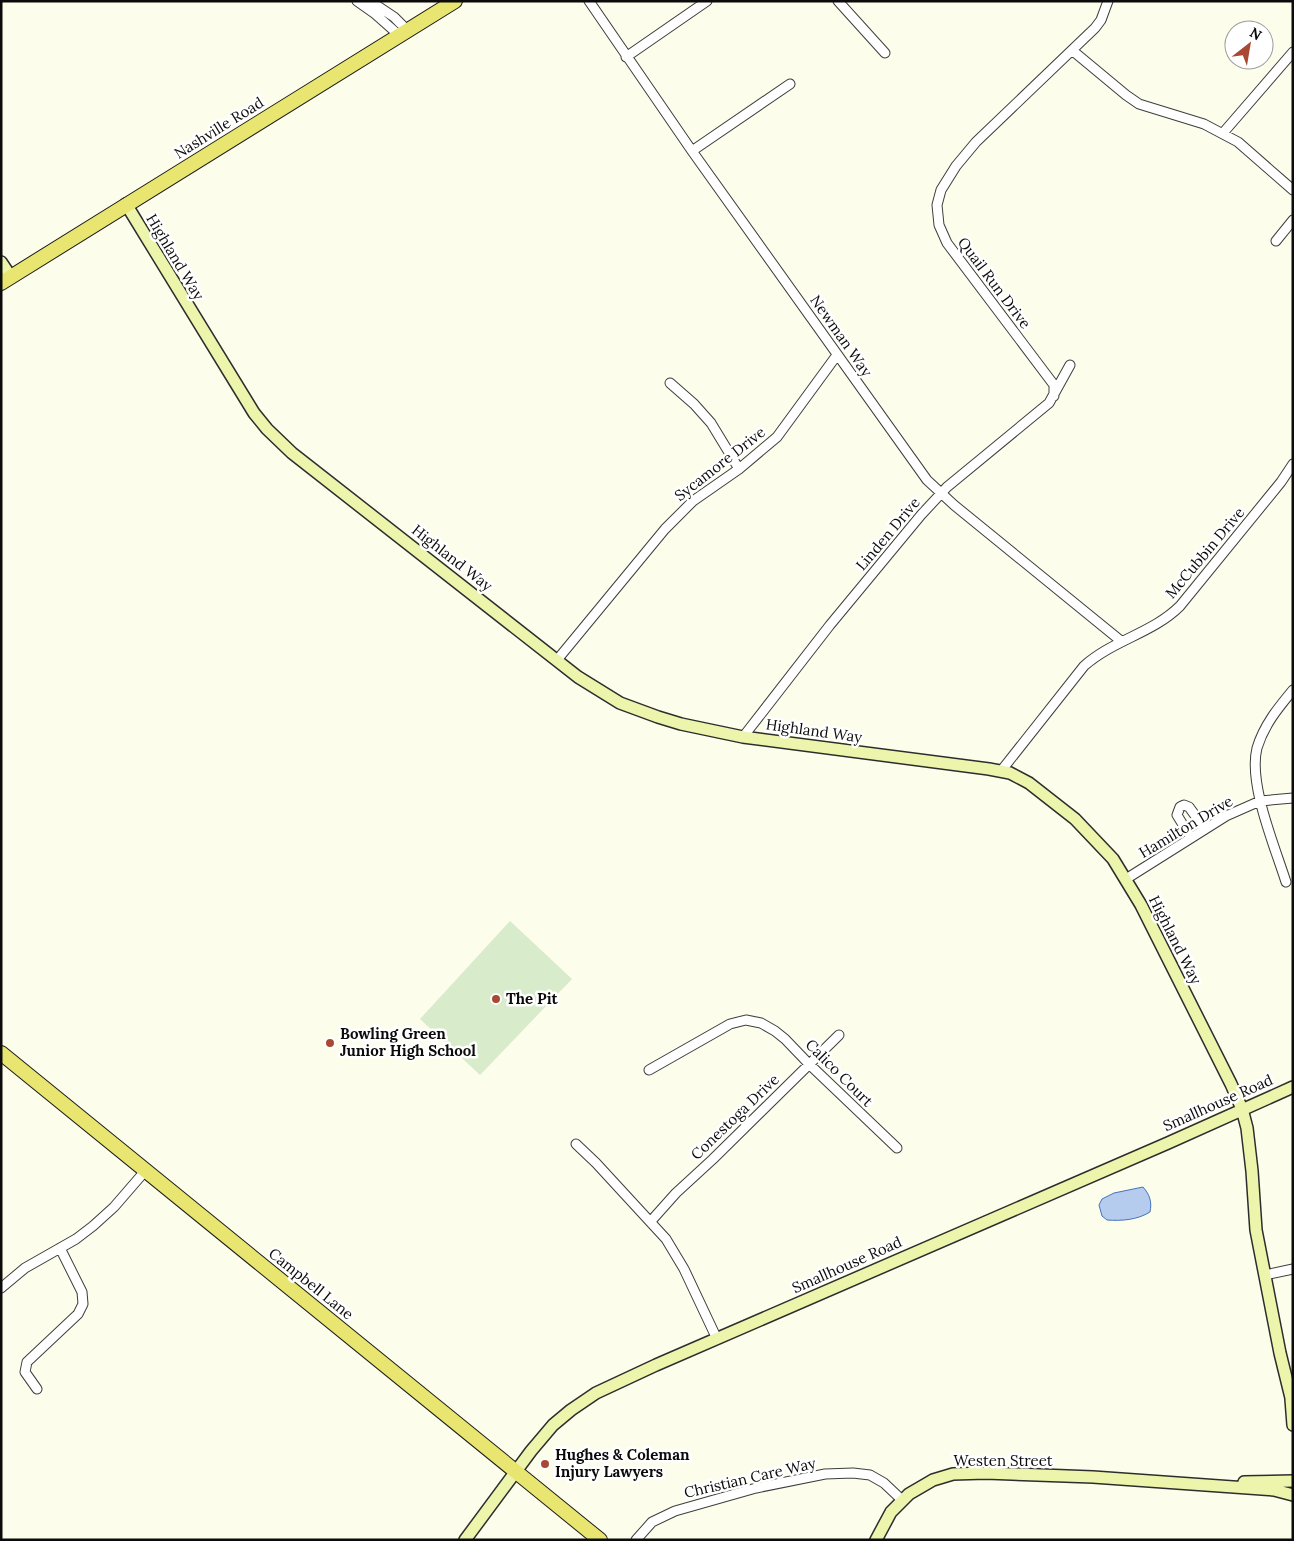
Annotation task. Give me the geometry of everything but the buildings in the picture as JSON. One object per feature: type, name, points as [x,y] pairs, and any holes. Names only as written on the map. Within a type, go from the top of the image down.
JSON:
[{"type":"main road","name":"Nashville Road","points":[[6,280],[455,1]]},
{"type":"main road","name":"Campbell Lane","points":[[1,1053],[600,1540]]},
{"type":"street","points":[[357,1],[404,33]]},
{"type":"street","points":[[370,1],[394,17],[404,33]]},
{"type":"street","name":"Newman Way","points":[[589,1],[692,151],[919,470],[941,493],[1121,642]]},
{"type":"street","points":[[626,57],[707,1]]},
{"type":"street","points":[[838,1],[885,53]]},
{"type":"street","name":"Quail Run Drive","points":[[1054,396],[1054,385],[947,243],[939,224],[937,205],[941,190],[961,157],[1073,51],[1101,20],[1108,1]]},
{"type":"street","points":[[1073,51],[1126,96],[1139,104],[1192,120],[1223,133],[1238,142],[1293,190]]},
{"type":"street","points":[[1223,133],[1293,52]]},
{"type":"street","points":[[692,151],[790,84]]},
{"type":"street","name":"Highland Way","points":[[126,204],[239,390],[267,429],[292,453],[599,691],[633,709],[681,724],[743,737],[1001,771],[1018,776],[1029,783],[1075,819],[1113,859],[1126,879],[1154,930],[1242,1109],[1250,1151],[1255,1223],[1292,1401],[1293,1425]]},
{"type":"street","points":[[1276,242],[1293,220]]},
{"type":"street","points":[[1,262],[6,280]]},
{"type":"street","name":"Sycamore Drive","points":[[557,660],[665,529],[693,501],[739,468],[777,437],[838,355]]},
{"type":"street","name":"Linden Drive","points":[[743,737],[830,625],[941,493],[1049,403],[1070,365]]},
{"type":"street","points":[[670,383],[694,404],[711,423],[739,468]]},
{"type":"street","name":"McCubbin Drive","points":[[1001,771],[1084,666],[1097,654],[1160,622],[1180,606],[1281,482],[1293,464]]},
{"type":"street","points":[[1286,882],[1260,800],[1255,779],[1255,764],[1257,748],[1271,717],[1293,690]]},
{"type":"street","points":[[1260,800],[1293,798]]},
{"type":"street","name":"Hamilton Drive","points":[[1126,879],[1226,816],[1260,800]]},
{"type":"street","points":[[1191,838],[1177,815],[1180,807],[1189,807],[1206,829]]},
{"type":"street","name":"Calico Court","points":[[649,1070],[730,1024],[746,1020],[758,1022],[768,1026],[780,1035],[897,1148]]},
{"type":"street","name":"Conestoga Drive","points":[[651,1220],[676,1193],[839,1035]]},
{"type":"street","name":"Smallhouse Road","points":[[465,1540],[553,1425],[596,1393],[649,1368],[1293,1087]]},
{"type":"street","points":[[576,1144],[596,1162],[651,1220],[666,1239],[676,1253],[717,1339]]},
{"type":"street","points":[[1,1288],[25,1268],[76,1239],[100,1220],[146,1170]]},
{"type":"street","points":[[37,1389],[25,1372],[27,1362],[78,1314],[83,1304],[82,1292],[60,1248]]},
{"type":"street","points":[[1265,1275],[1293,1269]]},
{"type":"street","name":"Christian Care Way","points":[[636,1540],[652,1522],[675,1511],[756,1488],[825,1474],[853,1473],[870,1475],[879,1480],[902,1500]]},
{"type":"street","name":"Westen Street","points":[[876,1540],[886,1519],[902,1500],[925,1484],[953,1474],[1027,1474],[1160,1482],[1274,1490],[1293,1495]]},
{"type":"street","name":"Westen Street","points":[[1160,1482],[1293,1481]]},
{"type":"green space","name":"The Pit","points":[[510,921],[572,979],[480,1075],[420,1019]]},
{"type":"water","points":[[1143,1187],[1150,1199],[1150,1212],[1140,1217],[1124,1220],[1107,1220],[1102,1216],[1099,1205],[1102,1199],[1114,1193]]},
{"type":"place","name":"The Pit","points":[[496,999]]},
{"type":"place","name":"Bowling Green Junior High School","points":[[330,1043]]},
{"type":"place","name":"Hughes & Coleman Injury Lawyers","points":[[545,1464]]}]
